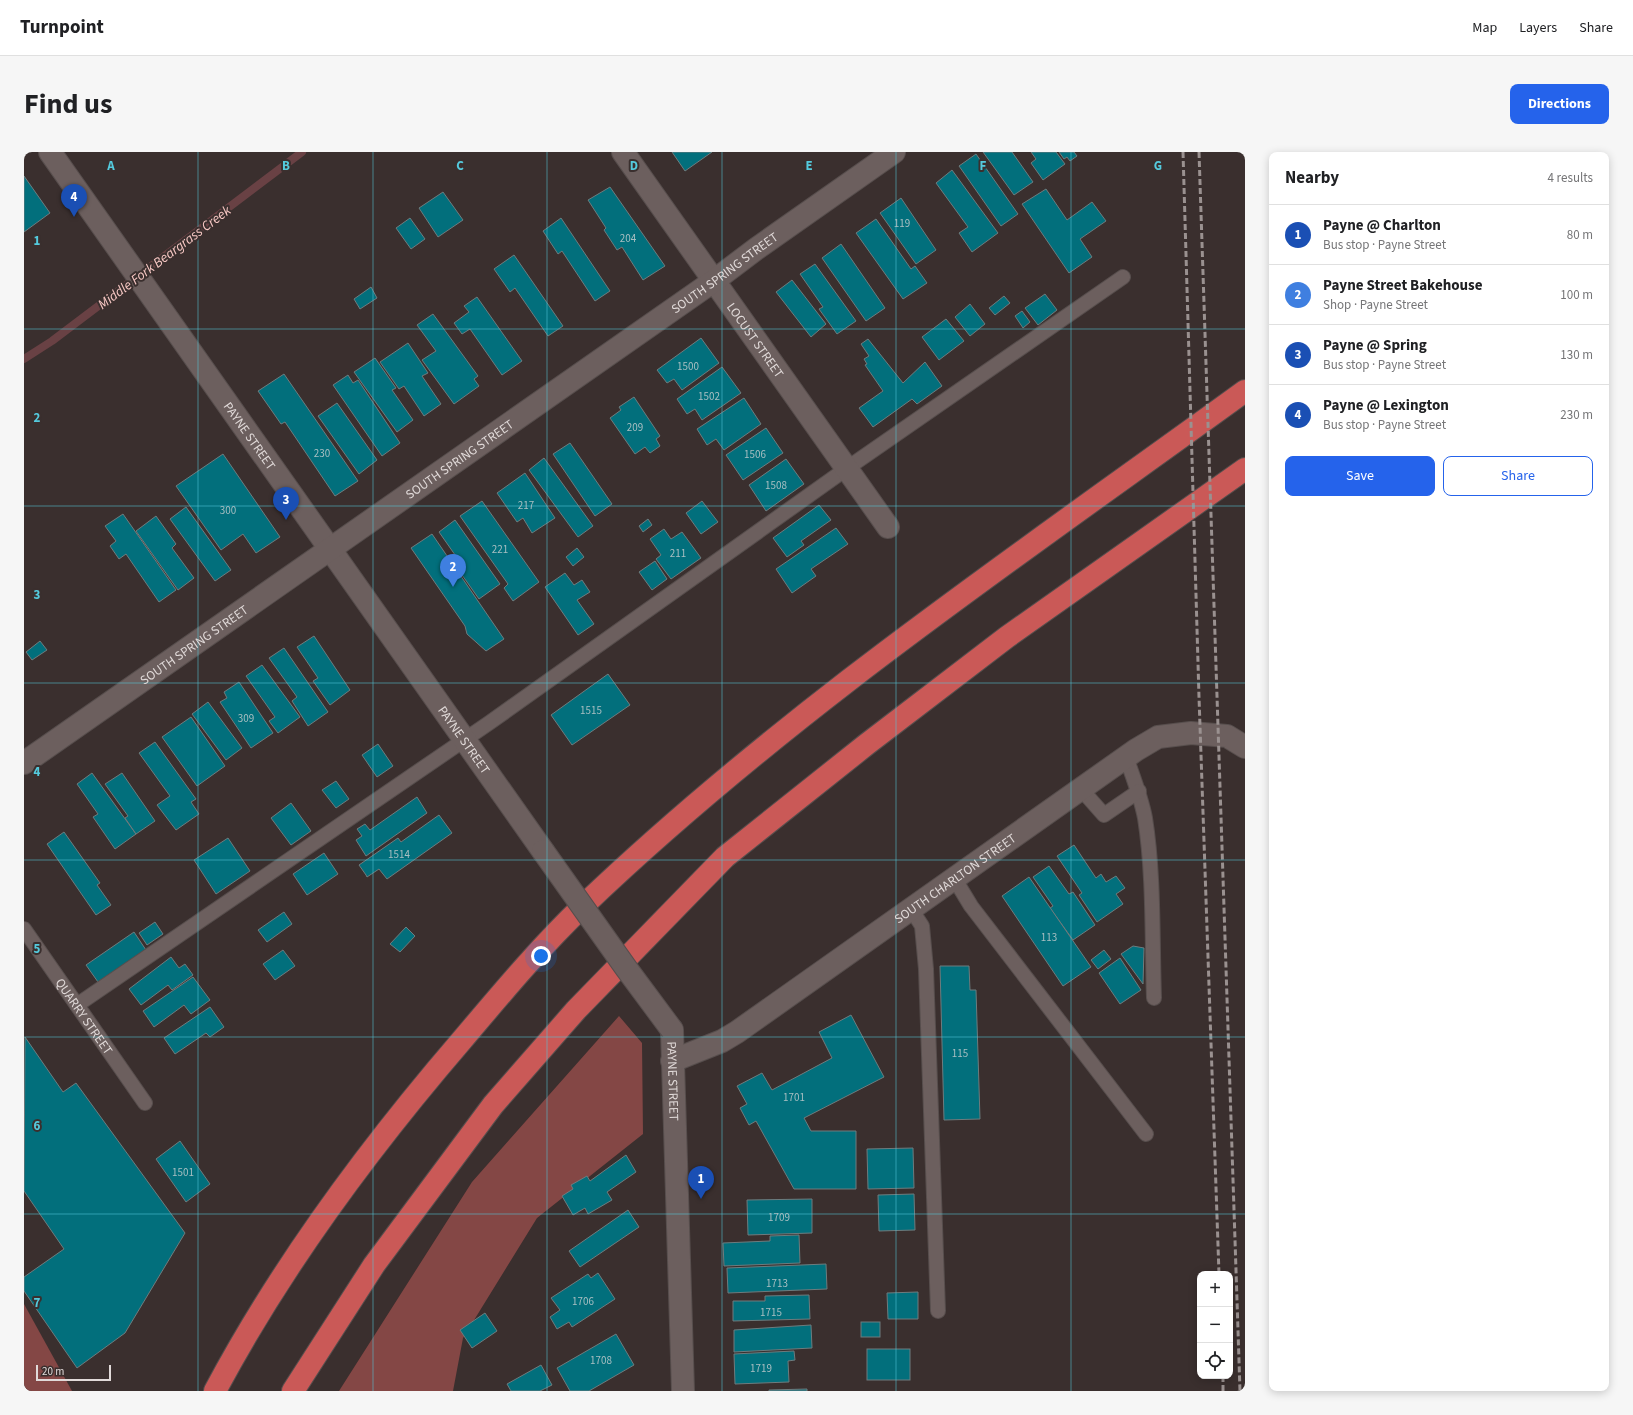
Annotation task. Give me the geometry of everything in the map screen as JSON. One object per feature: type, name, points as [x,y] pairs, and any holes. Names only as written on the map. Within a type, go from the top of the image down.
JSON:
[{"type":"highway","points":[[215,1391],[289,1268],[354,1174],[424,1083],[498,996],[582,908],[670,826],[818,703],[1245,391]]},
{"type":"highway","points":[[293,1391],[374,1266],[493,1105],[576,1010],[725,857],[1007,637],[1245,469]]},
{"type":"street","name":"PAYNE STREET","points":[[50,152],[543,851],[672,1030],[683,1391]]},
{"type":"street","name":"LOCUST STREET","points":[[623,152],[715,280],[888,527]]},
{"type":"street","name":"SOUTH SPRING STREET","points":[[24,763],[715,280],[756,249],[894,152]]},
{"type":"street","name":"SOUTH CHARLTON STREET","points":[[672,1061],[722,1041],[737,1032],[1126,756],[1158,738],[1191,733],[1226,736],[1245,747]]},
{"type":"lane","points":[[77,1005],[465,740],[846,469],[1124,277]]},
{"type":"lane","points":[[1126,756],[1139,791],[1145,818],[1148,851],[1154,998]]},
{"type":"lane","points":[[1081,789],[1104,815],[1139,791]]},
{"type":"lane","points":[[954,878],[971,906],[1146,1134]]},
{"type":"lane","points":[[911,908],[922,926],[926,969],[938,1311]]},
{"type":"lane","name":"QUARRY STREET","points":[[24,929],[144,1104]]},
{"type":"shaded area","points":[[619,1016],[642,1043],[643,1134],[537,1218],[463,1338],[453,1391],[339,1391],[472,1182]]},
{"type":"shaded area","points":[[24,1304],[72,1391],[24,1391]]},
{"type":"building","points":[[672,152],[712,152],[685,171]]},
{"type":"building","points":[[983,152],[1012,152],[1033,182],[1014,195]]},
{"type":"building","points":[[1031,152],[1056,152],[1065,164],[1043,180],[1031,163],[1036,159]]},
{"type":"building","points":[[1059,152],[1074,152],[1077,156],[1070,161],[1067,157],[1064,159]]},
{"type":"building","points":[[976,154],[1018,214],[1001,226],[959,166]]},
{"type":"building","points":[[952,170],[998,233],[972,252],[959,233],[968,227],[936,183]]},
{"type":"building","points":[[24,176],[50,213],[24,232]]},
{"type":"building","points":[[610,187],[665,266],[643,280],[622,247],[617,250],[604,230],[606,228],[588,200]]},
{"type":"building","points":[[1046,189],[1067,220],[1092,202],[1106,221],[1080,239],[1092,257],[1069,273],[1022,204]]},
{"type":"building","points":[[443,192],[463,220],[438,237],[419,208]]},
{"type":"building","points":[[901,198],[936,250],[916,264],[880,213]]},
{"type":"building","points":[[410,218],[425,239],[411,249],[396,228]]},
{"type":"building","points":[[561,218],[610,291],[595,301],[562,251],[558,254],[543,231]]},
{"type":"building","points":[[876,219],[911,269],[915,266],[927,283],[903,299],[856,233]]},
{"type":"building","points":[[841,244],[885,308],[866,321],[822,258]]},
{"type":"building","points":[[514,255],[563,326],[548,336],[515,288],[510,292],[494,269]]},
{"type":"building","points":[[815,264],[856,321],[837,334],[819,309],[823,307],[800,274]]},
{"type":"building","points":[[792,280],[826,324],[811,337],[776,292]]},
{"type":"building","points":[[371,287],[377,298],[360,309],[354,299]]},
{"type":"building","points":[[1045,294],[1057,310],[1038,325],[1025,308]]},
{"type":"building","points":[[1004,296],[1010,303],[995,315],[989,308]]},
{"type":"building","points":[[477,297],[522,361],[502,375],[470,329],[462,334],[454,323],[469,312],[464,306]]},
{"type":"building","points":[[970,304],[985,324],[970,336],[955,317]]},
{"type":"building","points":[[1022,311],[1030,322],[1023,328],[1015,316]]},
{"type":"building","points":[[433,314],[478,376],[474,379],[479,386],[454,404],[422,360],[436,351],[417,325]]},
{"type":"building","points":[[946,319],[964,341],[939,360],[922,337]]},
{"type":"building","points":[[701,338],[719,363],[682,390],[674,379],[667,383],[657,370]]},
{"type":"building","points":[[868,339],[903,383],[925,362],[942,386],[917,404],[912,399],[873,427],[859,408],[883,391],[865,365],[867,364],[864,359],[869,356],[861,344]]},
{"type":"building","points":[[408,343],[428,373],[422,376],[441,404],[424,416],[404,386],[399,389],[380,362]]},
{"type":"building","points":[[375,358],[396,388],[392,390],[413,420],[397,432],[354,372]]},
{"type":"building","points":[[722,367],[741,393],[702,420],[695,409],[687,414],[677,399]]},
{"type":"building","points":[[284,374],[358,481],[335,496],[285,422],[281,424],[258,391]]},
{"type":"building","points":[[348,375],[353,383],[358,380],[400,443],[382,456],[333,385]]},
{"type":"building","points":[[634,397],[660,436],[656,439],[660,446],[650,453],[645,447],[635,454],[610,418],[621,410],[619,407]]},
{"type":"building","points":[[744,398],[761,424],[724,450],[716,439],[707,445],[697,429]]},
{"type":"building","points":[[337,403],[377,460],[359,474],[318,416]]},
{"type":"building","points":[[766,428],[783,453],[743,480],[726,455]]},
{"type":"building","points":[[570,443],[612,504],[595,516],[553,454]]},
{"type":"building","points":[[223,454],[280,537],[256,553],[243,534],[221,550],[176,486]]},
{"type":"building","points":[[544,458],[593,526],[578,537],[529,470]]},
{"type":"building","points":[[786,459],[804,484],[766,511],[749,485]]},
{"type":"building","points":[[525,473],[555,518],[532,533],[523,518],[517,522],[497,493]]},
{"type":"building","points":[[482,501],[539,582],[513,601],[504,588],[508,584],[460,516]]},
{"type":"building","points":[[702,501],[718,522],[701,534],[686,513]]},
{"type":"building","points":[[819,505],[831,520],[801,541],[804,545],[787,557],[773,538]]},
{"type":"building","points":[[186,507],[231,570],[215,581],[170,519]]},
{"type":"building","points":[[123,514],[176,590],[159,602],[126,554],[119,559],[110,546],[116,541],[105,526]]},
{"type":"building","points":[[156,516],[176,544],[172,548],[194,578],[178,590],[136,531]]},
{"type":"building","points":[[648,519],[652,525],[643,532],[639,526]]},
{"type":"building","points":[[455,520],[500,584],[479,599],[455,565],[460,562],[439,532]]},
{"type":"building","points":[[836,528],[848,544],[811,569],[816,576],[792,593],[776,569]]},
{"type":"building","points":[[664,529],[671,539],[682,532],[701,558],[671,579],[656,559],[661,555],[650,539]]},
{"type":"building","points":[[432,534],[504,639],[486,651],[467,634],[465,626],[411,548]]},
{"type":"building","points":[[577,548],[584,557],[573,566],[566,557]]},
{"type":"building","points":[[655,561],[667,579],[652,590],[639,572]]},
{"type":"building","points":[[565,573],[574,585],[582,580],[590,592],[577,600],[594,624],[578,635],[545,587]]},
{"type":"building","points":[[314,636],[350,690],[330,705],[313,681],[318,678],[297,647]]},
{"type":"building","points":[[40,641],[47,650],[32,660],[26,652]]},
{"type":"building","points":[[284,648],[328,712],[308,726],[292,701],[297,697],[269,658]]},
{"type":"building","points":[[262,665],[300,717],[278,733],[269,721],[275,717],[246,676]]},
{"type":"building","points":[[608,674],[630,705],[572,745],[551,715]]},
{"type":"building","points":[[239,682],[273,733],[251,748],[220,702],[227,698],[224,692]]},
{"type":"building","points":[[208,702],[242,748],[226,760],[192,714]]},
{"type":"building","points":[[191,717],[225,766],[197,786],[162,737]]},
{"type":"building","points":[[155,742],[196,799],[191,802],[199,814],[176,830],[157,805],[170,796],[139,753]]},
{"type":"building","points":[[378,744],[393,766],[377,777],[362,755]]},
{"type":"building","points":[[92,773],[136,834],[115,849],[93,817],[98,814],[77,784]]},
{"type":"building","points":[[122,773],[155,821],[136,834],[125,818],[128,816],[105,784]]},
{"type":"building","points":[[336,781],[349,799],[336,808],[322,790]]},
{"type":"building","points":[[417,797],[427,813],[366,856],[356,840],[362,836],[357,829],[365,824],[370,830]]},
{"type":"building","points":[[291,803],[311,831],[291,845],[271,818]]},
{"type":"building","points":[[439,815],[452,833],[387,879],[379,869],[367,877],[359,865],[398,838],[401,842]]},
{"type":"building","points":[[64,832],[100,883],[97,885],[111,905],[96,915],[47,844]]},
{"type":"building","points":[[228,838],[250,871],[216,894],[194,860]]},
{"type":"building","points":[[1074,845],[1096,878],[1101,874],[1106,882],[1116,876],[1125,888],[1116,894],[1123,904],[1097,922],[1079,895],[1082,893],[1057,856]]},
{"type":"building","points":[[324,853],[338,874],[307,895],[293,874]]},
{"type":"building","points":[[1049,866],[1069,894],[1073,892],[1095,925],[1073,940],[1050,908],[1053,906],[1033,877]]},
{"type":"building","points":[[1029,877],[1091,967],[1063,986],[1002,896]]},
{"type":"building","points":[[284,912],[292,924],[267,942],[258,930]]},
{"type":"building","points":[[155,922],[163,934],[147,945],[139,933]]},
{"type":"building","points":[[406,927],[415,936],[400,952],[390,944]]},
{"type":"building","points":[[134,932],[146,950],[98,982],[86,965]]},
{"type":"building","points":[[1133,946],[1144,948],[1143,984],[1121,954]]},
{"type":"building","points":[[283,950],[295,966],[275,980],[263,964]]},
{"type":"building","points":[[1104,950],[1111,959],[1098,969],[1091,960]]},
{"type":"building","points":[[171,957],[179,968],[185,964],[193,975],[172,990],[168,985],[141,1005],[129,989]]},
{"type":"building","points":[[1120,958],[1141,990],[1120,1004],[1099,973]]},
{"type":"building","points":[[940,966],[969,966],[970,990],[976,990],[980,1119],[944,1120]]},
{"type":"building","points":[[193,977],[210,1000],[191,1014],[184,1005],[154,1027],[143,1011]]},
{"type":"building","points":[[210,1007],[224,1027],[210,1037],[206,1033],[175,1054],[164,1038]]},
{"type":"building","points":[[851,1015],[884,1077],[804,1118],[811,1131],[856,1131],[856,1189],[794,1189],[756,1121],[749,1125],[740,1108],[747,1104],[737,1086],[762,1073],[772,1090],[832,1058],[819,1032]]},
{"type":"building","points":[[25,1037],[63,1092],[76,1083],[185,1233],[125,1333],[77,1368],[24,1291],[24,1277],[64,1249],[24,1191]]},
{"type":"building","points":[[180,1141],[210,1184],[186,1202],[156,1159]]},
{"type":"building","points":[[913,1148],[914,1188],[868,1189],[867,1149]]},
{"type":"building","points":[[626,1155],[636,1172],[607,1192],[612,1200],[588,1214],[585,1208],[573,1215],[562,1196],[573,1189],[571,1185],[587,1176],[590,1181]]},
{"type":"building","points":[[914,1194],[915,1230],[879,1231],[878,1195]]},
{"type":"building","points":[[812,1199],[812,1233],[748,1235],[747,1200]]},
{"type":"building","points":[[628,1210],[639,1227],[580,1267],[569,1251]]},
{"type":"building","points":[[799,1235],[800,1263],[724,1266],[723,1243],[770,1241],[770,1236]]},
{"type":"building","points":[[826,1264],[827,1289],[728,1293],[727,1268]]},
{"type":"building","points":[[598,1273],[615,1299],[572,1327],[569,1322],[557,1329],[550,1317],[560,1310],[551,1298],[588,1274],[591,1278]]},
{"type":"building","points":[[918,1292],[918,1319],[888,1319],[887,1293]]},
{"type":"building","points":[[809,1295],[810,1319],[733,1321],[733,1301],[765,1301],[765,1296]]},
{"type":"building","points":[[485,1313],[497,1331],[472,1348],[460,1330]]},
{"type":"building","points":[[861,1322],[880,1322],[880,1337],[861,1337]]},
{"type":"building","points":[[811,1325],[812,1348],[734,1352],[734,1330]]},
{"type":"building","points":[[616,1334],[634,1365],[589,1391],[570,1391],[557,1368]]},
{"type":"building","points":[[867,1349],[910,1349],[910,1380],[867,1380]]},
{"type":"building","points":[[794,1351],[795,1360],[788,1361],[789,1382],[735,1384],[734,1354]]},
{"type":"building","points":[[541,1365],[552,1385],[540,1391],[511,1391],[507,1384]]},
{"type":"building","points":[[807,1389],[807,1391],[769,1391],[769,1390]]},
{"type":"waterway","name":"Middle Fork Beargrass Creek","points":[[24,359],[52,341],[302,152]]},
{"type":"railway","points":[[1183,152],[1199,697],[1219,1271]]},
{"type":"railway","points":[[1199,152],[1240,1391]]},
{"type":"railway","points":[[1223,1379],[1223,1391]]},
{"type":"place","name":"Payne @ Lexington","points":[[74,217]]},
{"type":"place","name":"Payne @ Spring","points":[[286,520]]},
{"type":"place","name":"Payne Street Bakehouse","points":[[453,587]]},
{"type":"place","name":"Payne @ Charlton","points":[[701,1199]]}]
